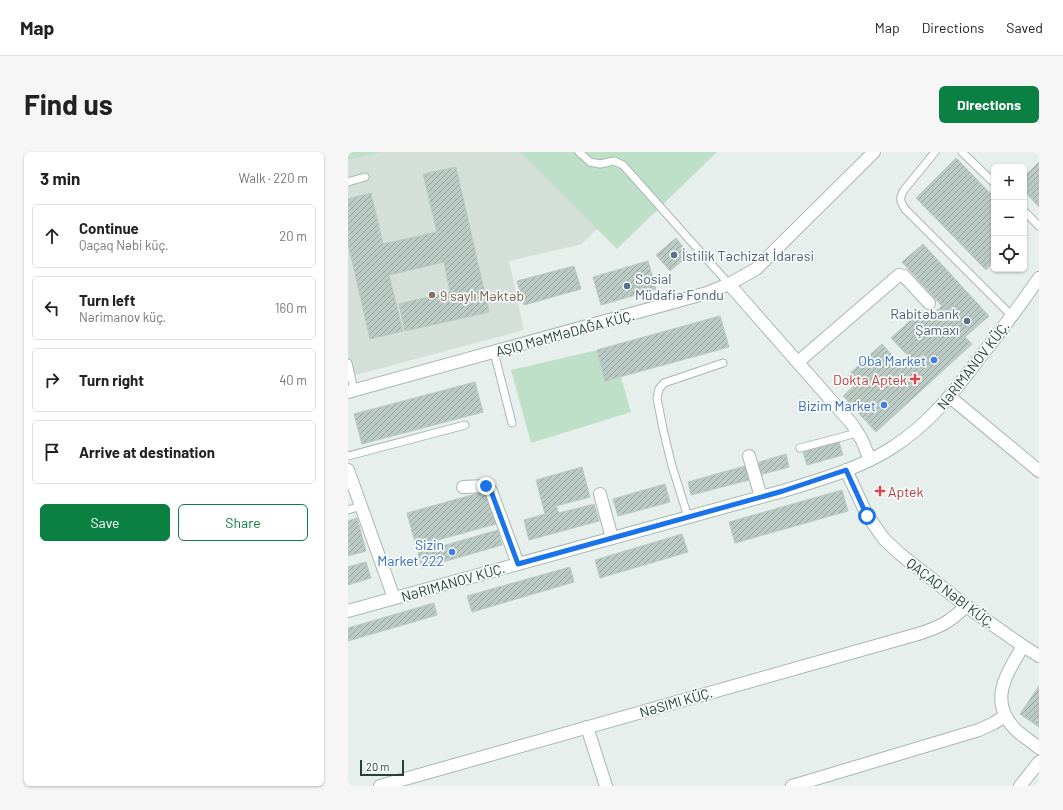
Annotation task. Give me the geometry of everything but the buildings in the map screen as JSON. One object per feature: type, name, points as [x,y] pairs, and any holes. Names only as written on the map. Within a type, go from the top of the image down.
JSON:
[{"type":"street","points":[[351,391],[707,293],[729,284],[756,269],[874,152]]},
{"type":"street","points":[[798,362],[899,275],[904,276],[929,303]]},
{"type":"street","name":"NƏRIMANOV KÜÇ.","points":[[348,611],[761,497],[818,480],[870,460],[909,436],[950,397],[1039,278]]},
{"type":"street","points":[[729,284],[852,424],[870,460]]},
{"type":"street","points":[[950,397],[1039,471]]},
{"type":"street","points":[[749,456],[761,497]]},
{"type":"street","points":[[348,470],[394,598]]},
{"type":"street","name":"QAÇAQ NƏBI KÜÇ.","points":[[846,470],[867,516],[884,538],[900,554],[966,606],[1039,656]]},
{"type":"street","points":[[463,487],[486,486],[491,491],[518,564]]},
{"type":"street","points":[[600,494],[612,538]]},
{"type":"street","name":"NƏSIMI KÜÇ.","points":[[380,786],[918,634],[939,627],[954,618],[966,606]]},
{"type":"street","points":[[1023,646],[1007,673],[1001,691],[1001,704],[1006,716],[1017,730],[1039,748]]},
{"type":"street","points":[[792,786],[979,730],[1006,716]]},
{"type":"street","points":[[587,727],[606,786]]},
{"type":"street","points":[[1020,786],[1039,762]]},
{"type":"lane","points":[[579,152],[590,162],[600,164],[614,161],[623,165],[729,284]]},
{"type":"lane","points":[[935,152],[904,190],[900,196],[900,202],[905,209],[1012,316]]},
{"type":"lane","points":[[962,152],[991,180]]},
{"type":"lane","points":[[348,182],[365,177]]},
{"type":"lane","points":[[1027,215],[1039,226]]},
{"type":"lane","points":[[494,352],[512,422]]},
{"type":"lane","points":[[688,516],[672,466],[663,429],[657,398],[659,389],[664,383],[723,363]]},
{"type":"lane","points":[[348,364],[351,391]]},
{"type":"lane","points":[[348,456],[465,425]]},
{"type":"lane","points":[[800,448],[857,433]]},
{"type":"lane","points":[[348,510],[361,506]]},
{"type":"shaded area","name":"9 saylı Məktəb","points":[[348,152],[520,152],[597,229],[582,244],[509,261],[524,330],[348,377]]},
{"type":"green space","points":[[348,152],[382,152],[348,160]]},
{"type":"green space","points":[[520,152],[717,152],[617,249]]},
{"type":"green space","points":[[597,350],[605,381],[621,377],[631,412],[531,443],[511,370]]},
{"type":"place","name":"İstilik Təchizat İdarəsi","points":[[674,255]]},
{"type":"place","name":"Sosial Müdafiə Fondu","points":[[627,286]]},
{"type":"place","name":"9 saylı Məktəb","points":[[432,295]]},
{"type":"place","name":"Rabitəbank Şamaxı","points":[[967,321]]},
{"type":"place","name":"Oba Market","points":[[934,360]]},
{"type":"place","name":"Dokta Aptek","points":[[915,379]]},
{"type":"place","name":"Bizim Market","points":[[884,405]]},
{"type":"place","name":"Aptek","points":[[880,491]]},
{"type":"place","name":"Sizin Market 222","points":[[452,552]]},
{"type":"route","points":[[486,486],[491,491],[518,564],[783,491],[846,470],[867,516]]}]
